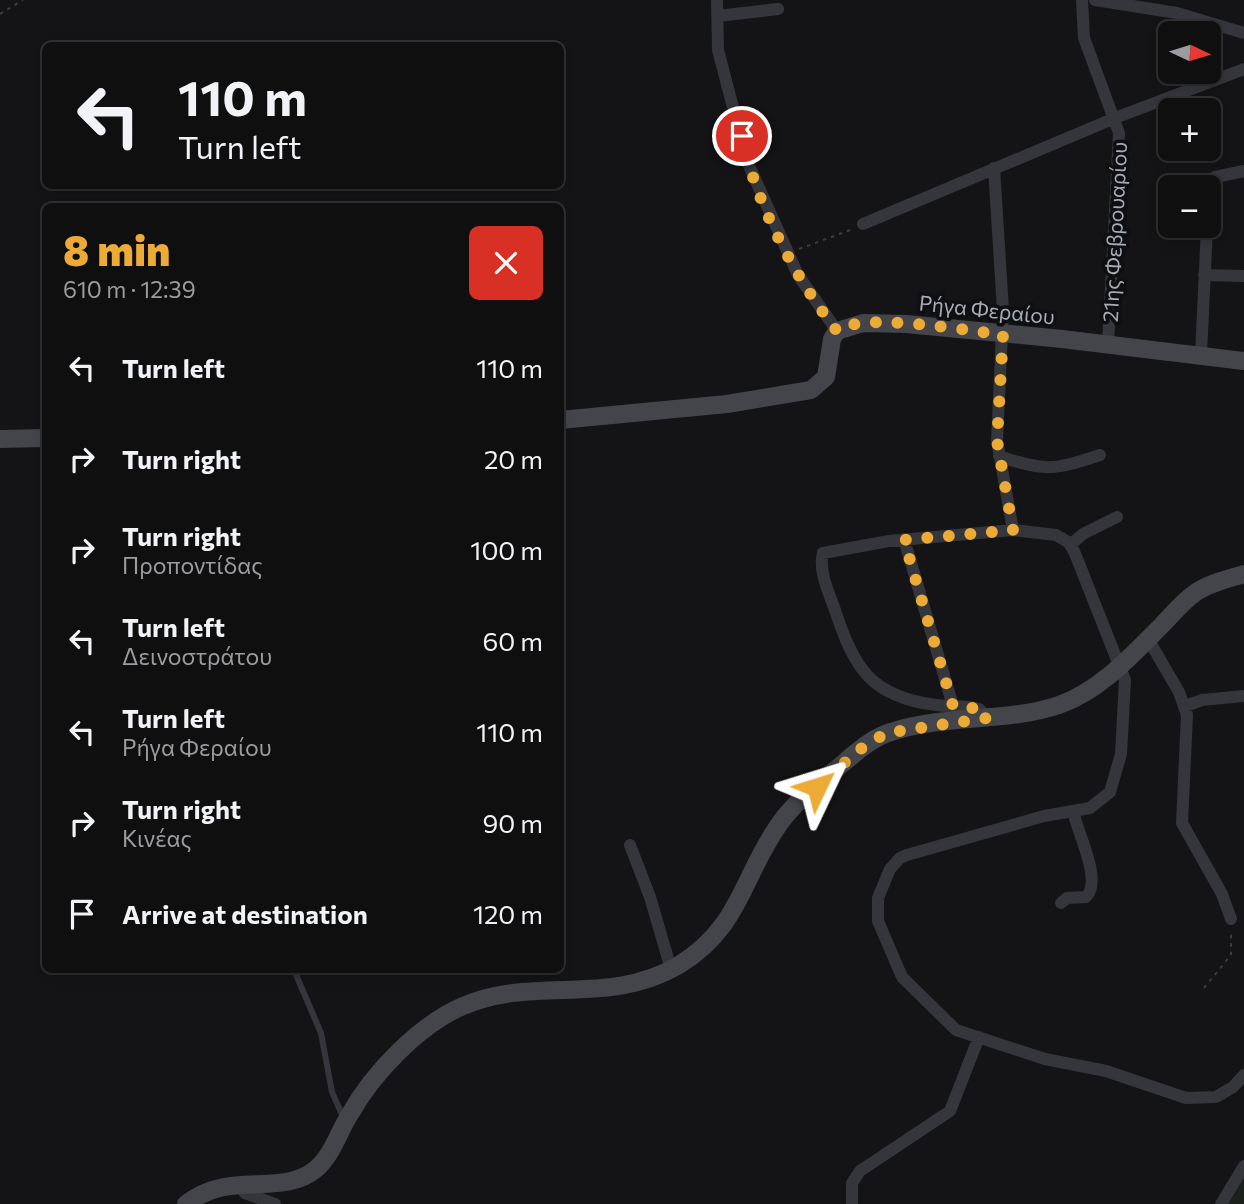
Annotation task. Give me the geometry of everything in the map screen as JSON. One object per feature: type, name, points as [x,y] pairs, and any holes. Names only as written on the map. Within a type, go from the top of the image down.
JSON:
[{"type":"street","points":[[564,420],[727,404],[811,390],[826,377],[832,339],[837,331],[813,299],[788,253],[747,161],[718,50],[717,0]]},
{"type":"street","name":"21ης Φεβρουαρίου","points":[[1082,0],[1084,38],[1119,133],[1108,344]]},
{"type":"street","points":[[1095,0],[1177,13],[1244,33]]},
{"type":"street","points":[[718,16],[778,9]]},
{"type":"street","points":[[863,224],[1115,118],[1244,69]]},
{"type":"street","points":[[994,168],[1003,335],[997,431],[1013,530]]},
{"type":"street","points":[[1221,176],[1244,171]]},
{"type":"street","points":[[1201,355],[1206,238]]},
{"type":"street","points":[[1204,275],[1244,276]]},
{"type":"street","name":"Ρήγα Φεραίου","points":[[837,331],[851,324],[878,322],[1108,344],[1244,361]]},
{"type":"street","points":[[0,439],[42,438]]},
{"type":"street","points":[[999,456],[1032,467],[1055,469],[1100,455]]},
{"type":"street","points":[[1069,543],[1117,517]]},
{"type":"street","points":[[987,718],[982,709],[905,698],[870,681],[854,659],[842,632],[824,577],[823,553],[904,540],[1013,530],[1056,535],[1069,543],[1125,680],[1121,754],[1116,780],[1103,801],[900,858],[890,869],[876,907],[877,921],[902,977],[956,1030],[1045,1059],[1105,1071],[1186,1098],[1205,1099],[1222,1095],[1244,1075]]},
{"type":"street","points":[[904,540],[953,706]]},
{"type":"street","points":[[186,1204],[204,1193],[238,1184],[284,1183],[309,1174],[331,1151],[358,1100],[394,1059],[442,1018],[461,1007],[517,991],[623,988],[671,969],[706,944],[724,926],[766,845],[788,813],[859,750],[892,731],[987,718],[1061,704],[1088,690],[1121,666],[1191,595],[1244,574]]},
{"type":"street","points":[[1148,639],[1185,706],[1187,736],[1182,822],[1222,894],[1231,919]]},
{"type":"street","points":[[1185,706],[1202,700],[1244,696]]},
{"type":"street","points":[[1061,903],[1067,898],[1086,897],[1093,885],[1092,872],[1073,811]]},
{"type":"street","points":[[630,845],[650,897],[671,969]]},
{"type":"street","points":[[852,1204],[852,1183],[864,1167],[950,1111],[979,1037]]},
{"type":"street","points":[[1221,1204],[1244,1166]]},
{"type":"street","points":[[238,1184],[245,1193],[275,1204]]},
{"type":"lane","points":[[295,973],[321,1033],[332,1092],[345,1121]]},
{"type":"path","points":[[0,14],[23,0]]},
{"type":"path","points":[[788,253],[863,224]]},
{"type":"path","points":[[1203,988],[1231,955],[1231,919]]},
{"type":"shaded area","points":[[1244,1177],[1244,1204],[1214,1204],[1218,1201]]},
{"type":"route","points":[[742,136],[747,161],[798,275],[837,331],[851,324],[878,322],[1003,335],[997,441],[1013,530],[972,536],[904,540],[953,706],[982,709],[987,718],[886,733],[859,750],[817,787]]}]
